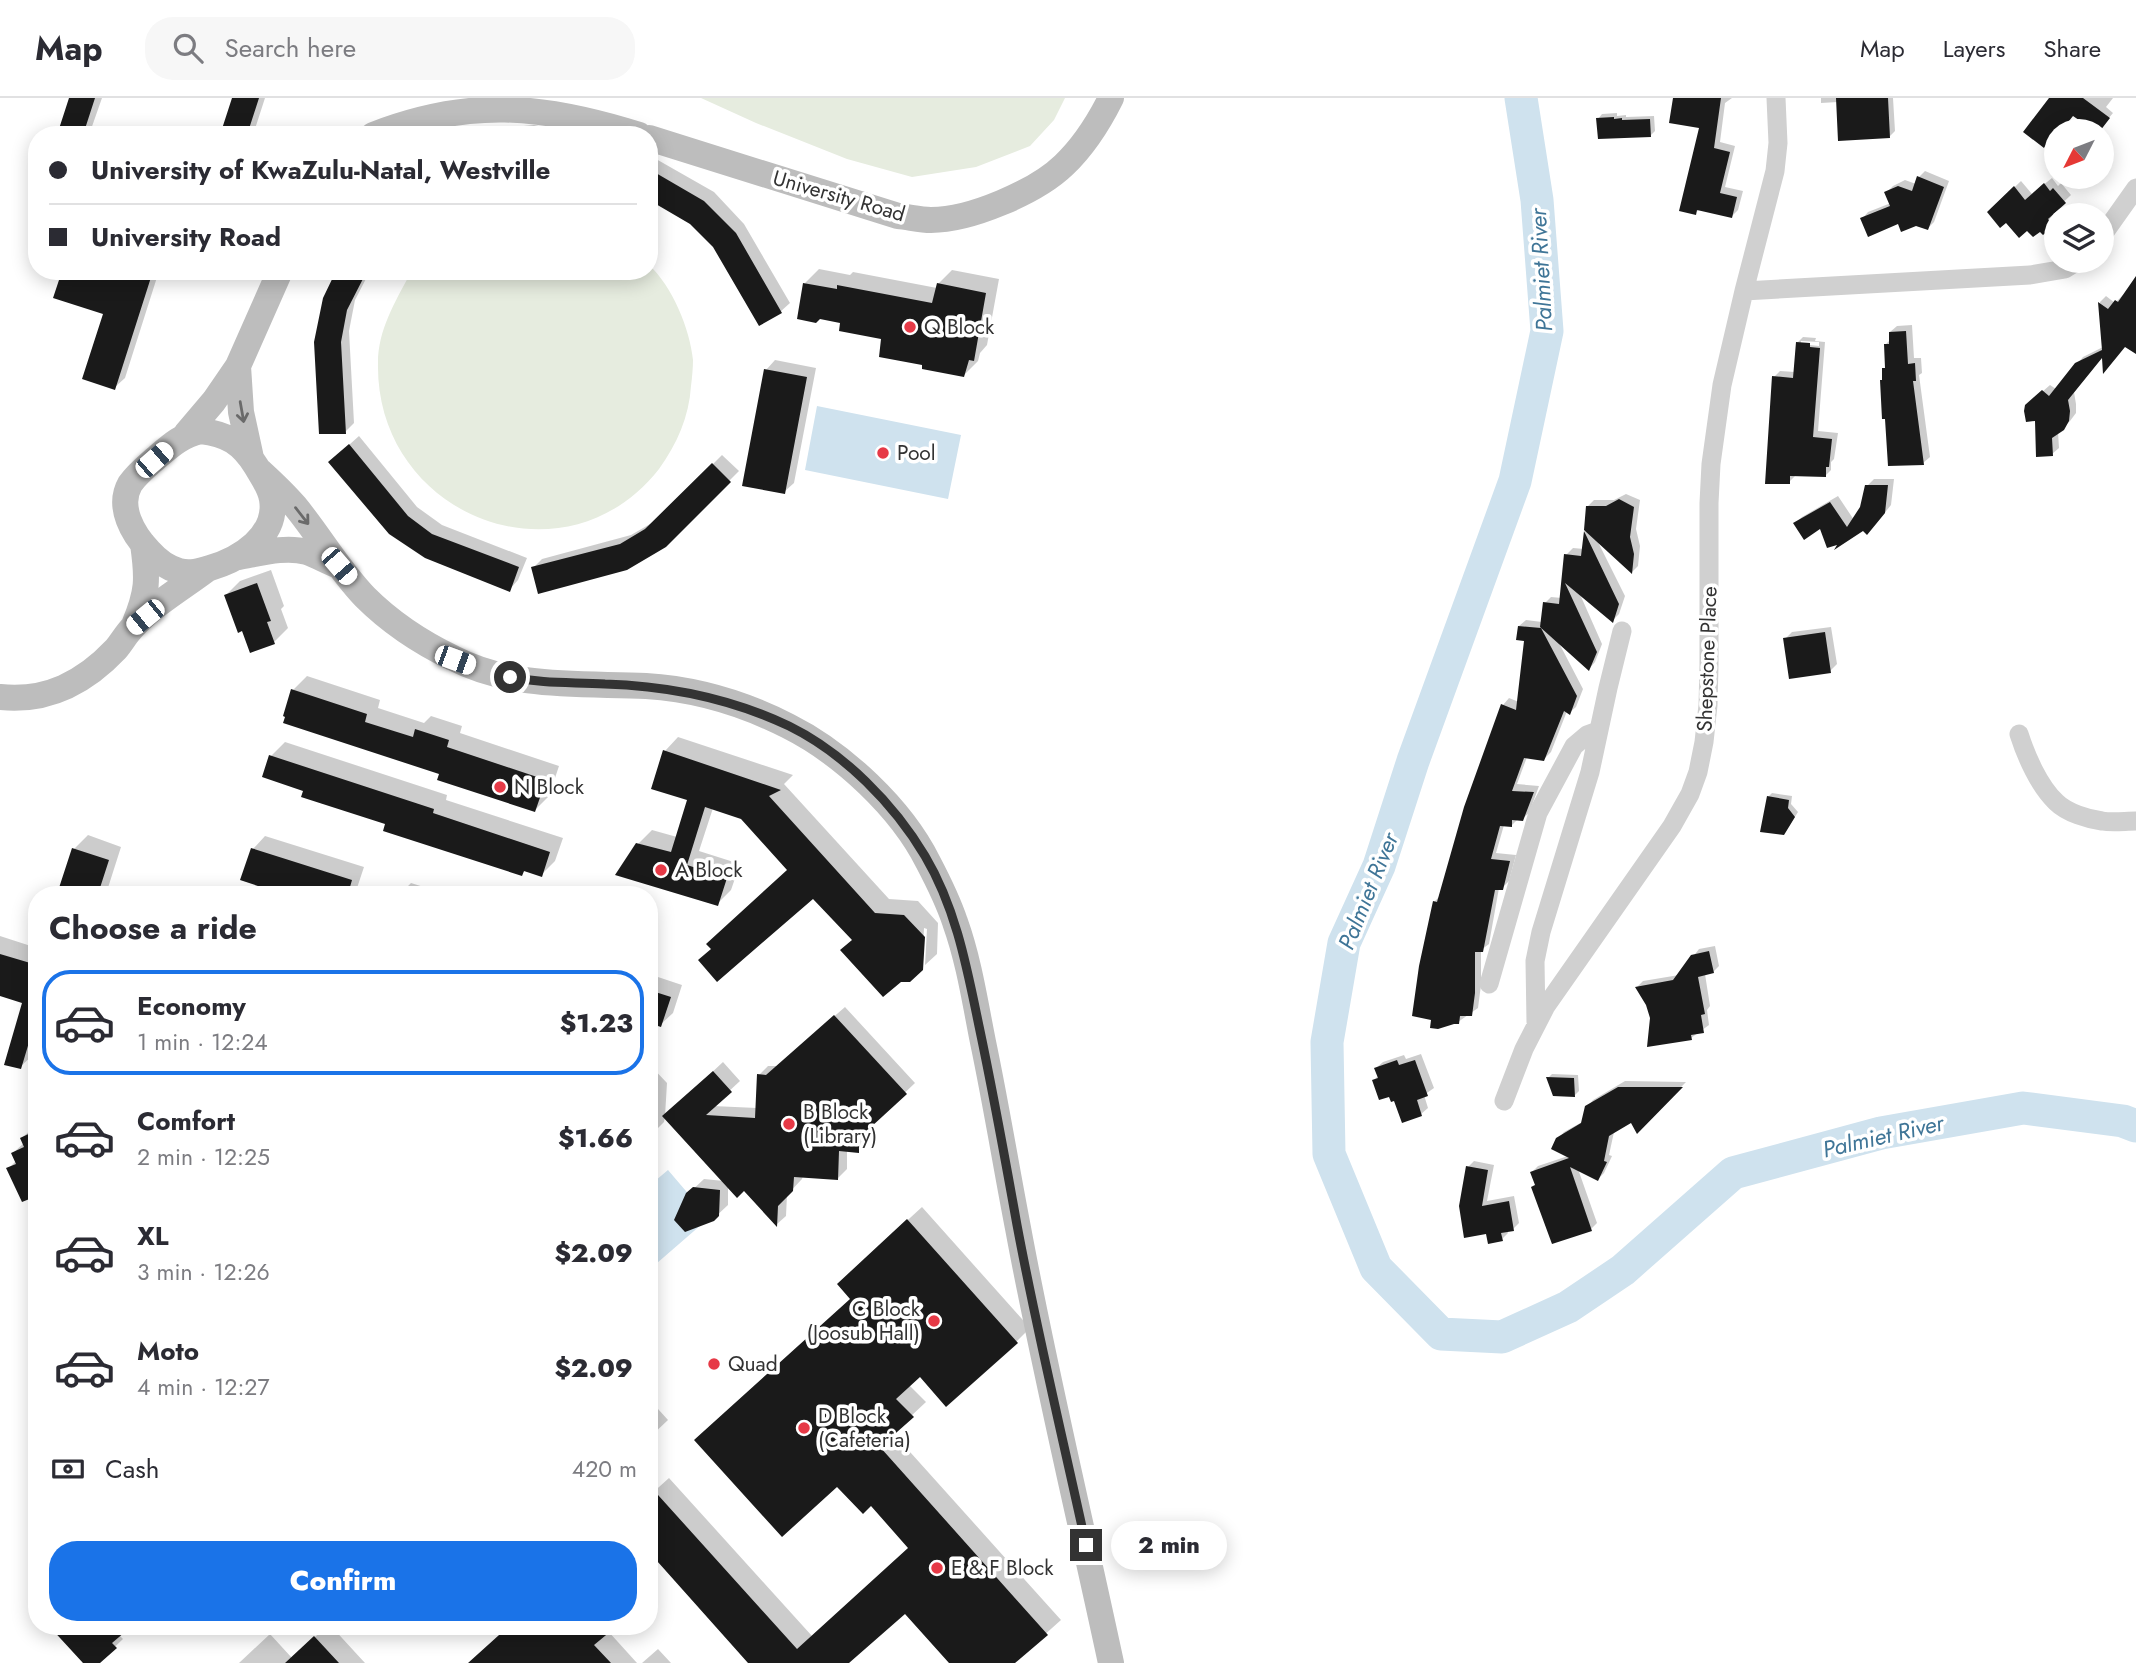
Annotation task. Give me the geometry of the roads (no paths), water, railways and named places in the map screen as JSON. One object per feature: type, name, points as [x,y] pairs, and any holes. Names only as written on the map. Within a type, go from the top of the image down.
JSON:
[{"type":"street","name":"University Road","points":[[658,141],[898,216],[932,220],[991,207],[1038,184],[1064,166],[1082,145],[1111,98]]},
{"type":"street","name":"Shepstone Place","points":[[1504,1101],[1536,1023],[1560,984],[1672,826],[1690,794],[1698,772],[1708,705],[1711,464],[1722,386],[1775,172],[1778,143],[1776,98]]},
{"type":"street","points":[[390,126],[444,103],[498,99],[555,109],[610,126]]},
{"type":"street","points":[[2114,219],[2136,188]]},
{"type":"street","points":[[1744,291],[2044,273]]},
{"type":"street","points":[[276,280],[238,366],[214,401],[186,434],[139,473],[129,486],[125,499],[126,514],[143,544],[163,564],[179,571],[194,573],[239,557],[297,550],[339,566]]},
{"type":"street","points":[[238,366],[241,412],[255,465],[267,483],[272,500],[271,519],[262,537],[239,557]]},
{"type":"street","points":[[186,434],[201,431],[220,433],[235,441],[293,503],[339,566],[367,598],[403,628],[455,660],[483,670],[537,682],[679,690],[713,697],[768,717],[793,728],[824,747],[874,790],[904,824],[926,858],[944,896],[955,921],[967,964],[995,1097],[1019,1232],[1111,1663]]},
{"type":"street","points":[[133,626],[146,591],[147,572],[143,544]]},
{"type":"street","points":[[0,697],[32,698],[73,685],[103,662],[133,626],[207,569]]},
{"type":"street","points":[[1536,1023],[1535,971],[1541,932],[1590,772],[1622,631]]},
{"type":"street","points":[[1489,984],[1538,813],[1574,746],[1587,735],[1598,731]]},
{"type":"street","points":[[2019,734],[2026,755],[2057,803],[2079,815],[2104,821],[2136,821]]},
{"type":"water","name":"Pool","points":[[817,406],[961,435],[948,499],[805,470]]},
{"type":"water","points":[[668,1170],[709,1218],[658,1262],[658,1178]]},
{"type":"waterway","name":"Palmiet River","points":[[1521,98],[1537,200],[1547,331],[1515,481],[1413,761],[1379,866],[1344,943],[1327,1042],[1329,1154],[1376,1268],[1441,1334],[1502,1337],[1568,1307],[1623,1270],[1733,1173],[1881,1133],[2023,1108],[2123,1121],[2136,1126]]},
{"type":"place","name":"Q Block","points":[[910,327]]},
{"type":"place","name":"Pool","points":[[883,453]]},
{"type":"place","name":"N Block","points":[[500,787]]},
{"type":"place","name":"A Block","points":[[661,870]]},
{"type":"place","name":"B Block (Library)","points":[[789,1124]]},
{"type":"place","name":"C Block (Joosub Hall)","points":[[934,1321]]},
{"type":"place","name":"Quad","points":[[714,1364]]},
{"type":"place","name":"D Block (Cafeteria)","points":[[804,1428]]},
{"type":"place","name":"E & F Block","points":[[937,1568]]}]
